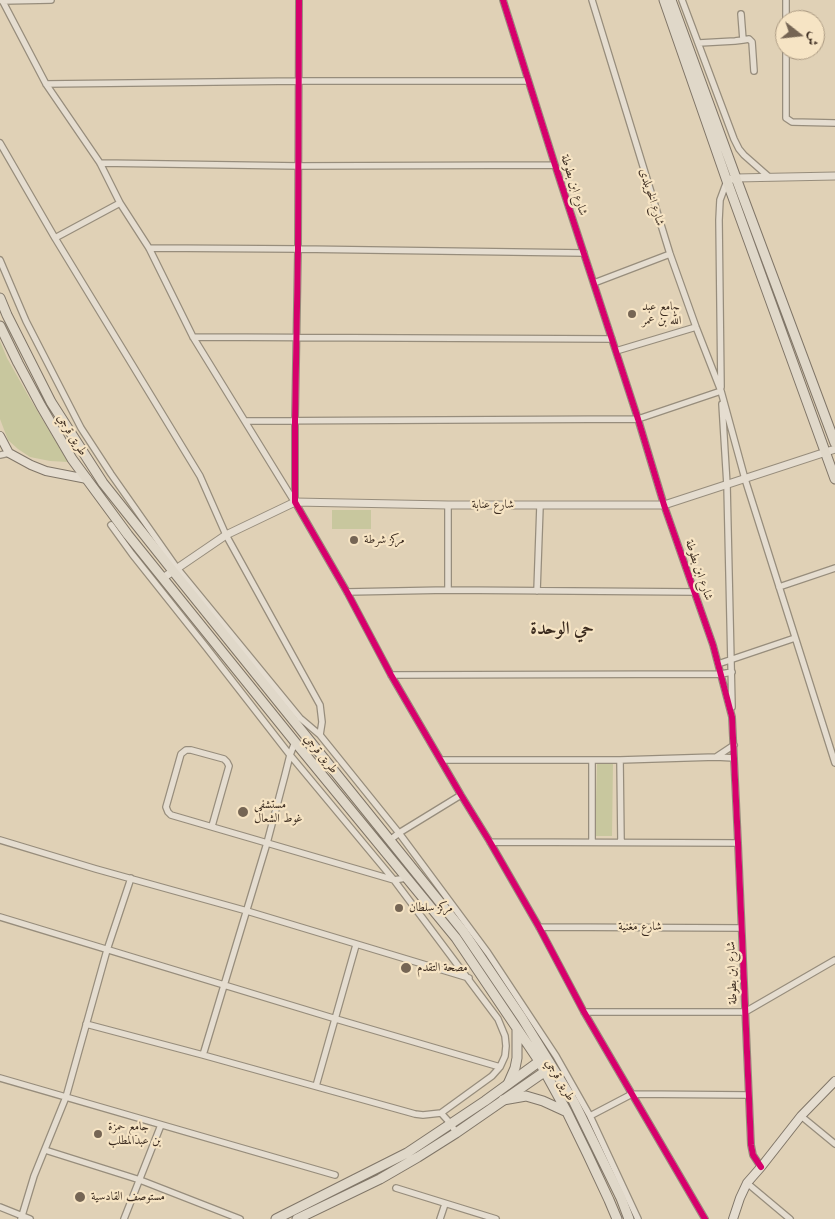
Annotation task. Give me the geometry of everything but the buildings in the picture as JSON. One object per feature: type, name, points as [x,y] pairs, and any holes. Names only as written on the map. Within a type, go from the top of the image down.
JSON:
[{"type":"main road","points":[[664,0],[835,443]]},
{"type":"main road","points":[[672,0],[732,180],[830,450],[835,479]]},
{"type":"main road","name":"طريق قرجي","points":[[0,298],[51,402],[103,483],[175,569],[463,931],[522,1018],[549,1069],[574,1102],[621,1198],[629,1219]]},
{"type":"main road","name":"طريق قرجي","points":[[0,326],[41,406],[72,459],[128,535],[294,742],[456,938],[517,1029],[543,1059]]},
{"type":"main road","points":[[0,436],[9,453],[31,466],[87,479]]},
{"type":"main road","points":[[456,938],[463,931]]},
{"type":"main road","points":[[508,1084],[517,1058],[517,1029]]},
{"type":"main road","points":[[276,1219],[407,1153],[543,1059]]},
{"type":"main road","points":[[297,1219],[380,1179],[418,1157],[549,1069]]},
{"type":"main road","name":"طريق قرجي","points":[[549,1069],[617,1219]]},
{"type":"main road","points":[[733,1219],[747,1183],[801,1116],[835,1081]]},
{"type":"main road","points":[[503,1100],[526,1096],[543,1101],[567,1112]]},
{"type":"street","points":[[51,0],[2,0],[46,84],[100,163],[120,203],[149,248],[193,337],[295,502],[347,592],[391,675],[490,842],[539,927],[584,1012],[705,1219]]},
{"type":"street","points":[[295,502],[299,0]]},
{"type":"street","name":"شارع ابن بطوطة","points":[[503,0],[664,505],[718,664],[732,717],[750,1145],[753,1156],[761,1168]]},
{"type":"street","name":"شارع الخويلدى","points":[[592,0],[670,254],[721,391]]},
{"type":"street","points":[[682,0],[734,139],[744,155],[769,178]]},
{"type":"street","points":[[741,14],[742,40]]},
{"type":"street","points":[[699,43],[749,39],[752,42],[754,71]]},
{"type":"street","points":[[786,60],[786,118],[792,122],[835,122]]},
{"type":"street","points":[[46,84],[528,80]]},
{"type":"street","points":[[0,143],[55,238],[200,476],[226,535],[320,705],[322,722],[320,735]]},
{"type":"street","points":[[100,163],[299,166],[555,165]]},
{"type":"street","points":[[732,717],[727,485],[721,391],[720,200],[732,180],[835,176]]},
{"type":"street","points":[[55,238],[120,203]]},
{"type":"street","points":[[149,248],[584,254]]},
{"type":"street","points":[[594,282],[670,254]]},
{"type":"street","points":[[0,260],[26,321],[82,428],[111,474],[175,569],[300,718],[320,735],[399,833],[488,954],[556,1056],[590,1116],[638,1219]]},
{"type":"street","points":[[616,351],[696,327]]},
{"type":"street","points":[[193,337],[612,339]]},
{"type":"street","points":[[246,421],[638,419],[721,391]]},
{"type":"street","points":[[721,391],[745,478],[835,763]]},
{"type":"street","name":"شارع عنابة","points":[[163,578],[226,535],[295,502],[540,506],[664,505],[830,450]]},
{"type":"street","points":[[0,455],[9,453]]},
{"type":"street","points":[[448,505],[448,590]]},
{"type":"street","points":[[537,591],[540,506]]},
{"type":"street","points":[[86,1024],[423,1115],[441,1113],[492,1076],[500,1067],[505,1056],[506,1046],[505,1036],[498,1018],[469,978],[394,880],[290,755],[111,525]]},
{"type":"street","points":[[779,587],[835,568]]},
{"type":"street","points":[[347,592],[448,590],[695,592]]},
{"type":"street","points":[[718,664],[795,638]]},
{"type":"street","points":[[391,675],[721,674],[732,672]]},
{"type":"street","points":[[203,1055],[267,843],[294,742]]},
{"type":"street","points":[[716,757],[734,745]]},
{"type":"street","points":[[212,826],[229,766],[228,762],[224,759],[186,750],[181,754],[166,806],[171,815],[394,880],[406,878]]},
{"type":"street","points":[[441,760],[734,758]]},
{"type":"street","points":[[592,760],[592,842]]},
{"type":"street","points":[[620,760],[621,842]]},
{"type":"street","points":[[390,840],[461,795]]},
{"type":"street","points":[[0,840],[247,911],[469,978]]},
{"type":"street","points":[[490,842],[738,843]]},
{"type":"street","points":[[21,1218],[34,1176],[66,1097],[107,950],[130,878]]},
{"type":"street","points":[[0,918],[500,1067]]},
{"type":"street","name":"شارع مغنية","points":[[539,927],[741,928]]},
{"type":"street","points":[[316,1086],[356,945]]},
{"type":"street","points":[[584,1012],[745,1012],[835,960]]},
{"type":"street","points":[[0,1078],[335,1175]]},
{"type":"street","points":[[590,1116],[632,1094],[748,1095]]},
{"type":"street","points":[[441,1113],[456,1133]]},
{"type":"street","points":[[801,1116],[835,1144]]},
{"type":"street","points":[[124,1219],[161,1125]]},
{"type":"street","points":[[45,1150],[140,1180],[240,1219]]},
{"type":"street","points":[[747,1183],[790,1219]]},
{"type":"street","points":[[396,1188],[496,1219]]},
{"type":"street","points":[[440,1219],[445,1204]]},
{"type":"street","points":[[0,1207],[21,1218],[30,1219]]},
{"type":"green space","points":[[0,341],[7,358],[68,462],[30,457],[8,440],[0,419]]},
{"type":"green space","points":[[332,510],[371,510],[371,529],[332,529]]},
{"type":"green space","points":[[597,763],[613,763],[612,836],[595,836]]},
{"type":"cycle path","points":[[299,0],[295,502],[347,592],[391,675],[490,842],[539,927],[584,1012],[705,1219]]},
{"type":"cycle path","points":[[503,0],[664,505],[713,645],[732,717],[751,1145],[753,1155],[761,1167]]},
{"type":"place","name":"جامع عبد الله بن عمر","points":[[632,314]]},
{"type":"place","name":"مركز شرطة","points":[[354,540]]},
{"type":"place","name":"مستشفي غوط الشعال","points":[[243,812]]},
{"type":"place","name":"مركز سلطان","points":[[399,908]]},
{"type":"place","name":"مصحة التقدم","points":[[406,968]]},
{"type":"place","name":"جامع حمزة بن عبدالمطلب","points":[[98,1134]]},
{"type":"place","name":"مستوصف القادسية","points":[[80,1197]]},
{"type":"district","name":"حي الوحدة","points":[[562,629]]}]
